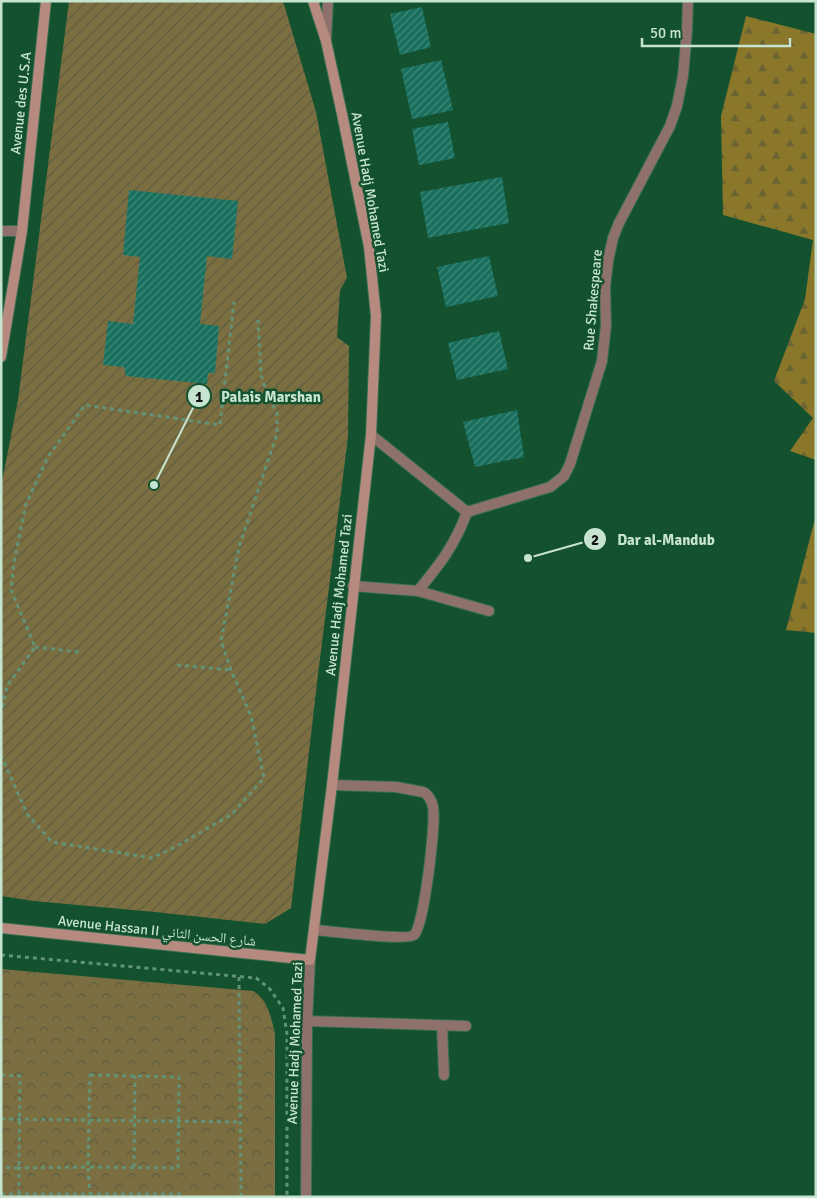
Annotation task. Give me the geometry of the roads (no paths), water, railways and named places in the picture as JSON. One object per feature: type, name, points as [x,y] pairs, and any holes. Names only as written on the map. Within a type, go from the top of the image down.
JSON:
[{"type":"street","name":"Avenue des U.S.A","points":[[1,356],[22,231],[46,1]]},
{"type":"street","name":"Avenue Hadj Mohamed Tazi","points":[[306,1197],[307,1021],[310,960],[332,785],[371,435],[376,316],[372,272],[363,218],[326,41],[313,1]]},
{"type":"street","points":[[326,41],[328,1]]},
{"type":"street","name":"Rue Shakespeare","points":[[466,512],[550,487],[564,476],[570,464],[602,361],[606,324],[605,287],[613,238],[670,126],[676,106],[683,76],[688,1]]},
{"type":"street","points":[[1,231],[22,231]]},
{"type":"street","points":[[371,435],[466,512],[444,560],[418,591]]},
{"type":"street","points":[[353,586],[418,591],[489,611]]},
{"type":"street","points":[[314,930],[393,938],[407,938],[414,935],[422,909],[434,830],[432,802],[426,793],[396,786],[332,785]]},
{"type":"street","name":"Avenue Hassan II شارع الحسن الثاني","points":[[1,928],[310,960]]},
{"type":"street","points":[[307,1021],[466,1026]]},
{"type":"street","points":[[442,1026],[444,1076]]},
{"type":"place","name":"Palais Marshan","points":[[154,485]]},
{"type":"place","name":"Dar al-Mandub","points":[[528,558]]}]
